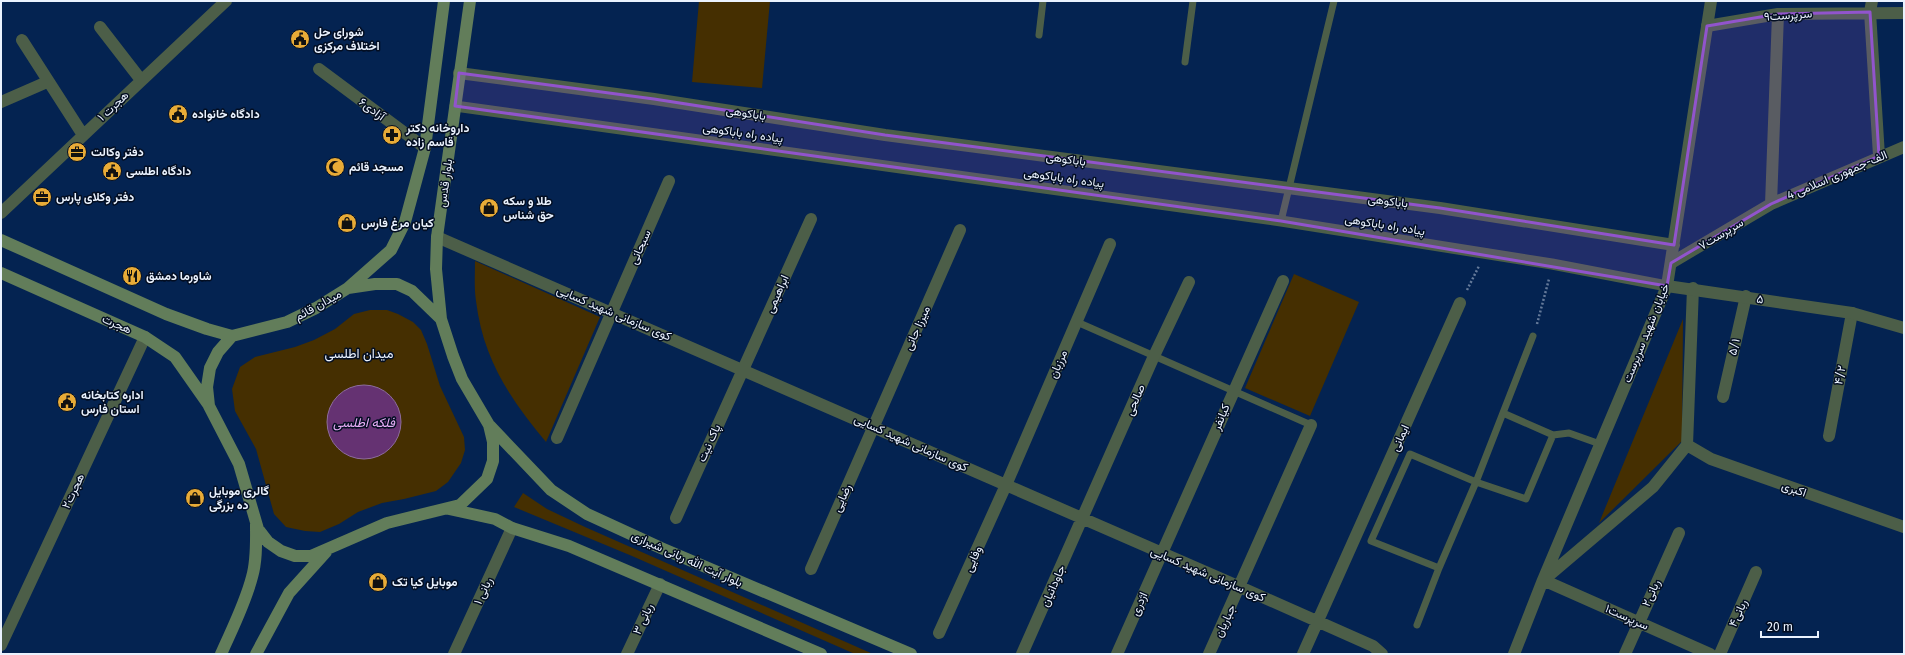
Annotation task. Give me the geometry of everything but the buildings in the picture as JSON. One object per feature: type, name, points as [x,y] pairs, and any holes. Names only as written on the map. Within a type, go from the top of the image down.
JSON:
[{"type":"main road","name":"بلوار قدس","points":[[348,288],[391,250],[405,222],[425,148],[444,1]]},
{"type":"main road","name":"بلوار قدس","points":[[441,319],[436,269],[437,237],[470,1]]},
{"type":"main road","points":[[1,240],[166,314],[207,329],[232,336]]},
{"type":"main road","name":"هجرت","points":[[1,273],[145,337],[175,358],[210,406]]},
{"type":"main road","name":"میدان قائم","points":[[375,284],[396,284],[412,291],[441,319],[462,379],[489,425],[493,442],[493,461],[487,479],[460,505],[449,509],[387,523],[357,535],[328,550],[311,556],[295,556],[281,551],[268,542],[256,523],[239,464],[210,406],[206,387],[210,368],[218,352],[232,336],[287,322],[316,308],[348,288],[375,284]]},
{"type":"main road","name":"بلوار آیت الله ربانی شیرازی","points":[[489,425],[551,490],[586,514],[661,548],[911,654]]},
{"type":"main road","points":[[449,509],[495,519],[512,528],[569,546],[821,654]]},
{"type":"main road","points":[[221,654],[239,615],[252,576],[256,554],[256,523]]},
{"type":"main road","points":[[256,654],[289,593],[328,550]]},
{"type":"street","name":"هجرت ۱","points":[[1,213],[226,1]]},
{"type":"street","name":"خیابان شهید سرپرست","points":[[1514,654],[1543,580],[1667,286],[1711,1]]},
{"type":"street","points":[[1871,6],[1879,156]]},
{"type":"street","name":"سرپرست۹","points":[[1707,26],[1778,14],[1871,6],[1904,12]]},
{"type":"street","points":[[1771,204],[1778,14]]},
{"type":"street","points":[[100,28],[141,80]]},
{"type":"street","points":[[22,40],[47,82],[83,135]]},
{"type":"street","name":"آزادی۶","points":[[319,69],[425,148]]},
{"type":"street","name":"باباکوهی","points":[[459,73],[654,99],[885,135],[1440,208],[1674,245]]},
{"type":"street","points":[[1,102],[47,82]]},
{"type":"street","name":"پیاده راه باباکوهی","points":[[455,106],[1281,221],[1552,264],[1667,286]]},
{"type":"street","name":"4 الف-جمهوری اسلامی","points":[[1771,204],[1904,146]]},
{"type":"street","name":"سبحانی","points":[[557,438],[669,181]]},
{"type":"street","name":"سرپرست۷","points":[[1671,263],[1771,204]]},
{"type":"street","name":"ابراهیمی","points":[[743,369],[811,219]]},
{"type":"street","name":"میرزا جانی","points":[[873,426],[960,230]]},
{"type":"street","name":"کوی سازمانی شهید کسایی","points":[[437,237],[743,369],[1240,587],[1318,623],[1373,646],[1382,654]]},
{"type":"street","name":"مرزبان","points":[[1006,485],[1110,244]]},
{"type":"street","name":"کیانفر","points":[[1162,554],[1233,390],[1283,281]]},
{"type":"street","name":"صالحی","points":[[1084,519],[1154,356],[1189,282]]},
{"type":"street","name":"۵","points":[[1667,286],[1693,288],[1852,313],[1904,328]]},
{"type":"street","points":[[1687,444],[1693,288]]},
{"type":"street","name":"۵/۱","points":[[1723,397],[1746,296]]},
{"type":"street","name":"ایمانی","points":[[1304,654],[1460,303]]},
{"type":"street","name":"۴/۲","points":[[1828,436],[1852,313]]},
{"type":"street","name":"هجرت۲","points":[[1,645],[145,337]]},
{"type":"street","name":"پاک نیت","points":[[676,518],[743,369]]},
{"type":"street","name":"جباریان","points":[[1209,654],[1312,425]]},
{"type":"street","name":"رضایی","points":[[811,569],[873,426]]},
{"type":"street","name":"خیابان شهید سرپرست","points":[[1543,580],[1653,487],[1687,444]]},
{"type":"street","name":"اکبری","points":[[1687,444],[1711,459],[1904,527]]},
{"type":"street","name":"وفایی","points":[[939,633],[1006,485]]},
{"type":"street","name":"جاودانیان","points":[[1022,654],[1084,519]]},
{"type":"street","name":"ربانی ۱","points":[[454,654],[512,528]]},
{"type":"street","name":"ربانی۲","points":[[1625,654],[1679,533]]},
{"type":"street","name":"اژدری","points":[[1117,654],[1162,554]]},
{"type":"street","name":"ربانی۴","points":[[1720,654],[1756,572]]},
{"type":"street","name":"سرپرست۱","points":[[1543,580],[1710,654]]},
{"type":"street","name":"ربانی ۳","points":[[627,654],[660,584]]},
{"type":"lane","points":[[1039,35],[1043,1]]},
{"type":"lane","points":[[1185,62],[1193,1]]},
{"type":"lane","points":[[1281,221],[1334,1]]},
{"type":"lane","points":[[1077,322],[1312,425]]},
{"type":"lane","points":[[1417,625],[1439,568],[1476,482],[1533,336]]},
{"type":"lane","points":[[1503,413],[1553,435],[1569,433],[1600,444]]},
{"type":"lane","points":[[1439,568],[1371,541],[1410,454],[1476,482],[1526,500],[1553,435]]},
{"type":"path","points":[[1460,303],[1484,254]]},
{"type":"path","points":[[1533,336],[1552,264]]},
{"type":"highlighted area","points":[[1870,12],[1879,156],[1771,204],[1671,263],[1667,286],[1281,221],[455,106],[459,73],[654,99],[885,135],[1440,208],[1674,245],[1707,26],[1778,14]]},
{"type":"shaded area","points":[[699,1],[770,1],[762,88],[692,82]]},
{"type":"shaded area","points":[[475,261],[600,317],[546,442],[510,394],[492,360],[485,341],[476,301]]},
{"type":"shaded area","points":[[1294,274],[1359,302],[1310,416],[1245,388]]},
{"type":"shaded area","points":[[370,310],[387,310],[398,314],[413,322],[421,330],[440,386],[464,437],[465,450],[461,463],[448,482],[436,491],[382,503],[358,512],[339,524],[320,532],[286,527],[274,514],[256,449],[235,411],[232,389],[240,367],[255,357],[295,347],[314,340],[335,329],[354,314]]},
{"type":"shaded area","points":[[1683,319],[1682,441],[1599,523]]},
{"type":"shaded area","points":[[523,493],[547,509],[585,527],[873,654],[855,654],[632,556],[514,507]]},
{"type":"water","name":"فلکه اطلسی","points":[[364,385],[378,388],[390,396],[398,408],[401,422],[398,436],[390,448],[378,456],[364,459],[350,456],[338,448],[330,436],[327,422],[330,408],[338,396],[350,388]]},
{"type":"place","name":"شورای حل اختلاف مرکزی","points":[[300,39]]},
{"type":"place","name":"دادگاه خانواده","points":[[178,114]]},
{"type":"place","name":"داروخانه دکتر قاسم زاده","points":[[392,135]]},
{"type":"place","name":"دفتر وکالت","points":[[77,152]]},
{"type":"place","name":"مسجد قائم","points":[[335,167]]},
{"type":"place","name":"دادگاه اطلسی","points":[[112,171]]},
{"type":"place","name":"دفتر وکلای پارس","points":[[42,197]]},
{"type":"place","name":"طلا و سکه حق شناس","points":[[489,208]]},
{"type":"place","name":"کیان مرغ فارس","points":[[347,223]]},
{"type":"place","name":"شاورما دمشق","points":[[132,276]]},
{"type":"place","name":"اداره کتابخانه استان فارس","points":[[67,402]]},
{"type":"place","name":"گالری موبایل ده بزرگی","points":[[195,498]]},
{"type":"place","name":"موبایل کیا تک","points":[[378,582]]},
{"type":"district","name":"میدان اطلسی","points":[[359,353]]}]
